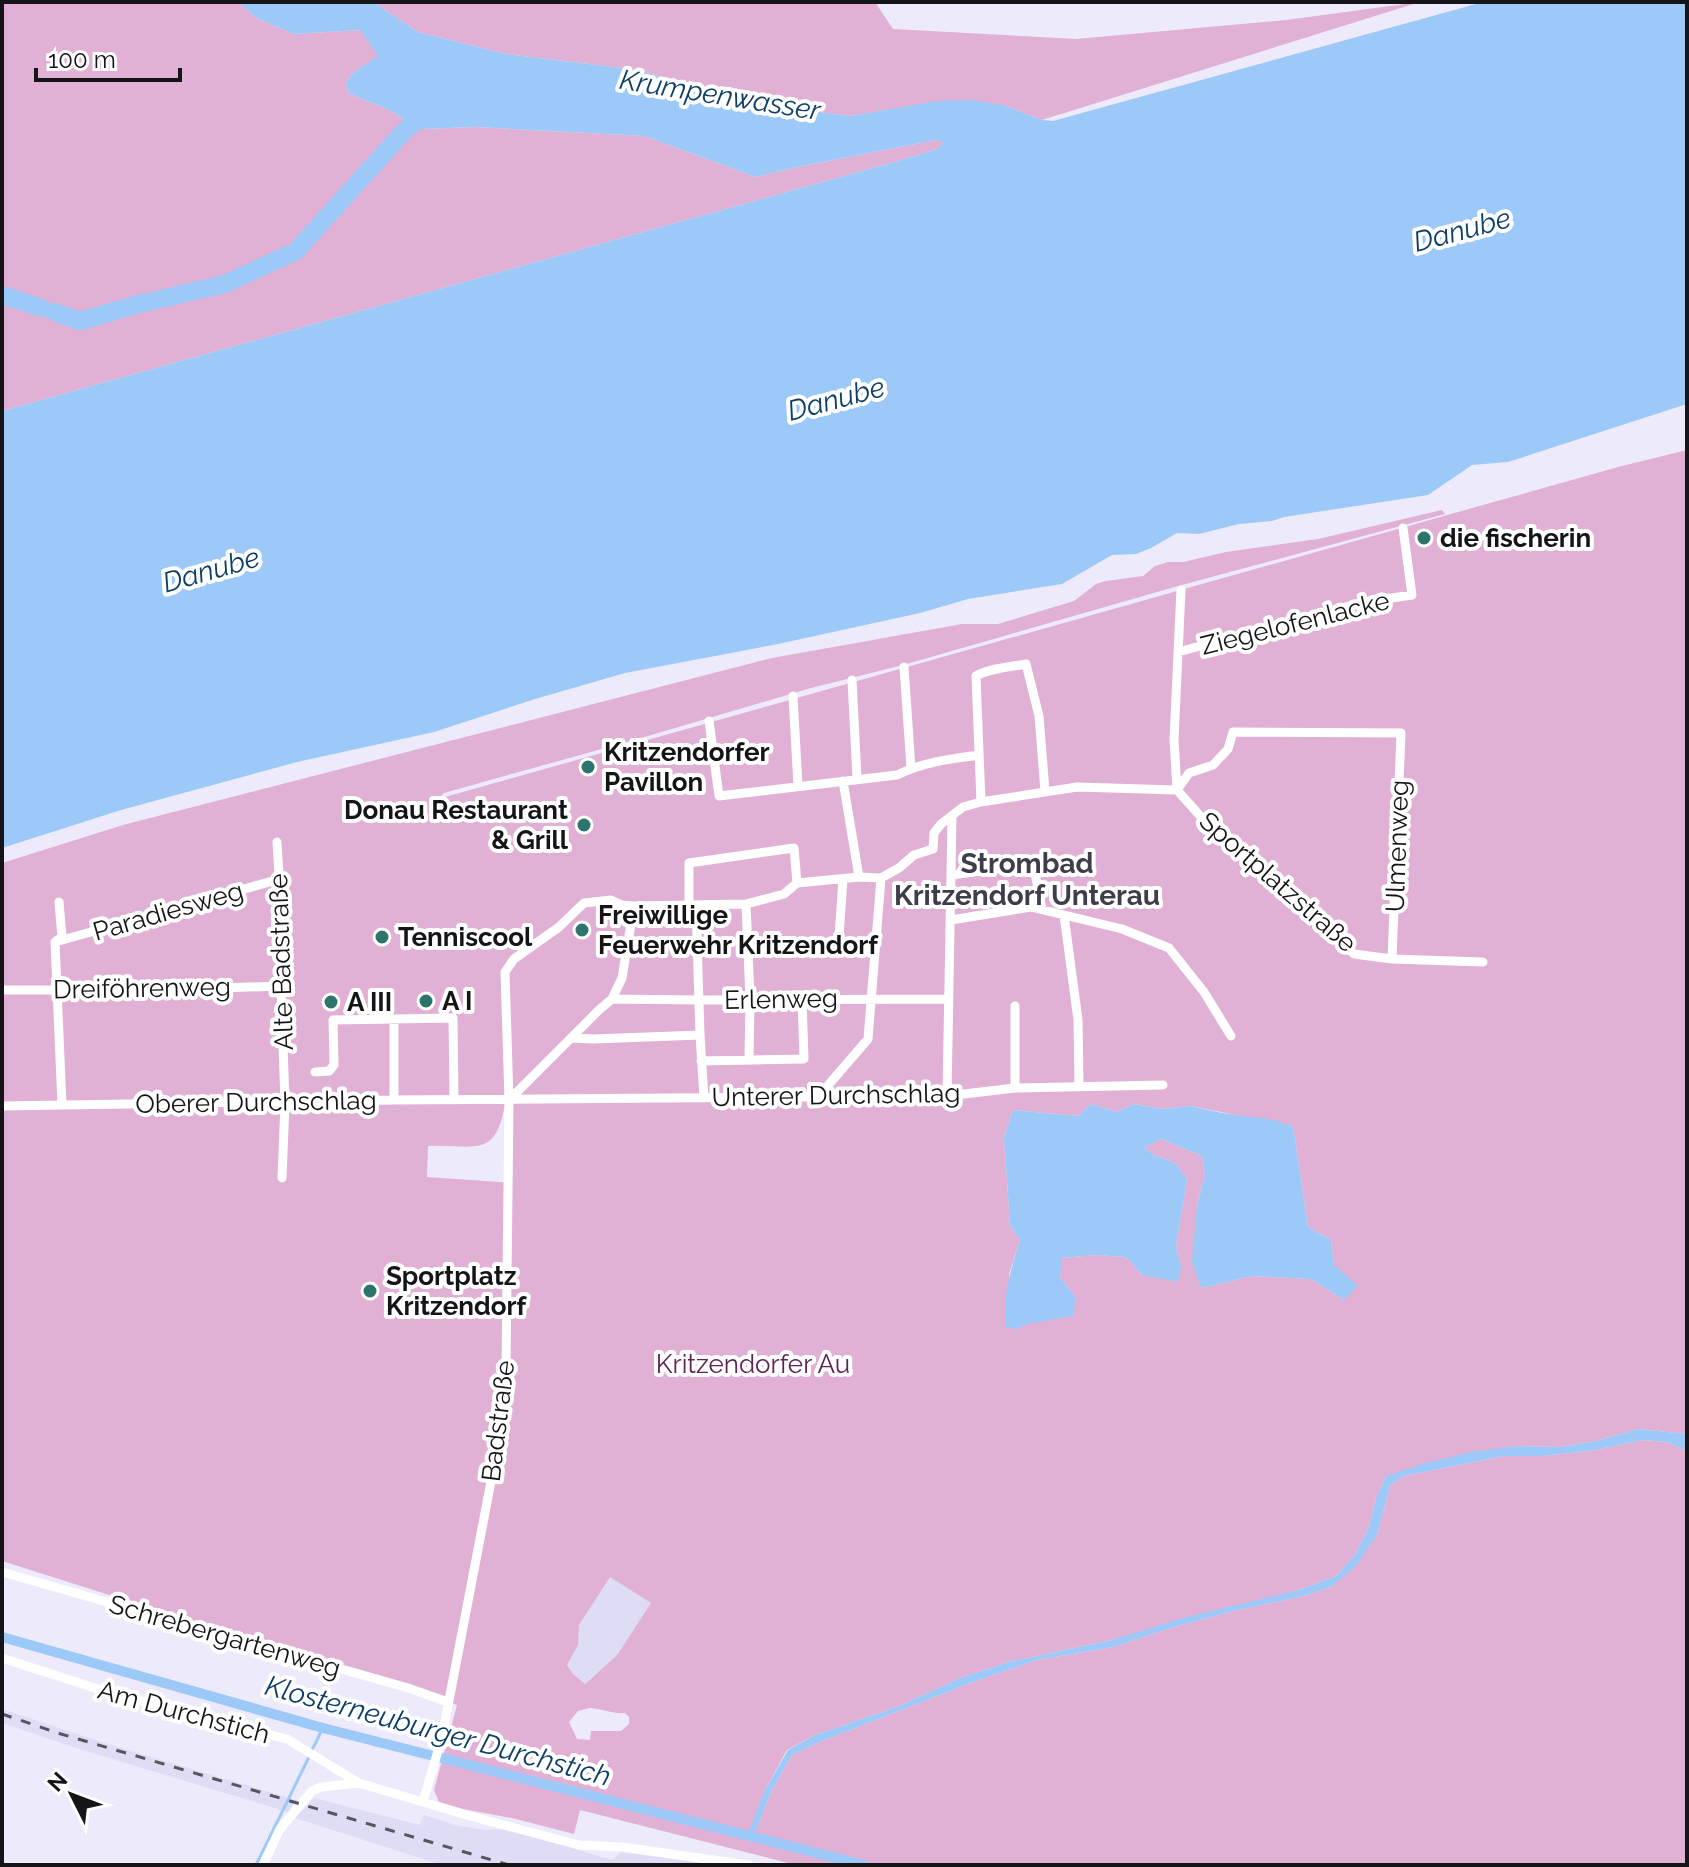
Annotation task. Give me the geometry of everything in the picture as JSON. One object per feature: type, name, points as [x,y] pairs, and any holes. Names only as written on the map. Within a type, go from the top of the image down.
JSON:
[{"type":"street","name":"Ziegelofenlacke","points":[[1178,652],[1364,602],[1412,595],[1403,528]]},
{"type":"street","points":[[509,1100],[612,999],[622,978],[634,906],[746,904],[784,894],[797,883],[881,878],[914,855],[933,849],[934,833],[941,824],[963,807],[981,802],[1077,787],[1177,790],[1174,739],[1181,590]]},
{"type":"street","points":[[981,802],[976,676],[1026,664],[1039,716],[1045,791]]},
{"type":"street","points":[[904,667],[911,768]]},
{"type":"street","points":[[852,680],[857,778]]},
{"type":"street","points":[[793,696],[798,786]]},
{"type":"street","points":[[709,721],[719,796],[897,775],[932,762],[978,755]]},
{"type":"street","name":"Ulmenweg","points":[[1177,790],[1189,773],[1213,765],[1228,749],[1233,732],[1401,733],[1392,959]]},
{"type":"street","points":[[843,781],[859,877]]},
{"type":"street","name":"Sportplatzstraße","points":[[1177,790],[1210,827],[1354,954],[1392,959],[1483,962]]},
{"type":"street","points":[[947,1096],[952,816]]},
{"type":"street","name":"Alte Badstraße","points":[[277,842],[285,1103],[282,1178]]},
{"type":"street","points":[[704,1098],[689,863],[794,848],[797,883]]},
{"type":"street","points":[[952,875],[1014,866],[1035,873],[1042,909]]},
{"type":"street","points":[[818,1097],[868,1039],[881,878]]},
{"type":"street","name":"Paradiesweg","points":[[55,942],[280,879]]},
{"type":"street","points":[[839,937],[843,879]]},
{"type":"street","name":"Badstraße","points":[[423,1802],[442,1737],[503,1419],[509,1100],[505,972],[514,959],[559,927],[584,903],[611,900],[634,906]]},
{"type":"street","points":[[59,902],[62,937],[55,942],[62,1105]]},
{"type":"street","points":[[746,904],[749,1059]]},
{"type":"street","points":[[951,920],[1031,907],[1122,929],[1169,948],[1204,992],[1231,1036]]},
{"type":"street","points":[[1064,915],[1078,1020],[1079,1085]]},
{"type":"street","name":"Dreiföhrenweg","points":[[2,990],[281,986]]},
{"type":"street","name":"Erlenweg","points":[[612,999],[949,999]]},
{"type":"street","points":[[701,1061],[804,1059],[802,999]]},
{"type":"street","points":[[1015,1006],[1015,1088]]},
{"type":"street","points":[[315,1072],[329,1071],[334,1065],[333,1020],[453,1018],[454,1100]]},
{"type":"street","points":[[394,1019],[394,1100]]},
{"type":"street","points":[[571,1038],[700,1035]]},
{"type":"street","name":"Unterer Durchschlag","points":[[509,1100],[947,1096],[1015,1088],[1163,1085]]},
{"type":"street","name":"Oberer Durchschlag","points":[[2,1106],[509,1100]]},
{"type":"street","name":"Schrebergartenweg","points":[[2,1572],[448,1702]]},
{"type":"street","name":"Am Durchstich","points":[[2,1658],[104,1691],[287,1739],[359,1783]]},
{"type":"street","points":[[263,1865],[280,1829],[312,1791],[321,1787],[359,1783],[579,1845],[622,1847],[749,1865]]},
{"type":"shaded area","points":[[610,1576],[651,1603],[617,1655],[584,1684],[567,1665],[578,1645],[579,1626]]},
{"type":"shaded area","points":[[2,1709],[296,1800],[288,1812],[76,1748],[2,1723]]},
{"type":"shaded area","points":[[314,1798],[420,1825],[424,1815],[455,1825],[485,1830],[507,1829],[612,1860],[621,1852],[716,1865],[442,1865],[295,1818]]},
{"type":"green space","points":[[2,2],[238,2],[258,19],[294,34],[360,30],[379,56],[354,72],[346,82],[348,93],[387,109],[422,129],[475,127],[644,136],[756,177],[936,140],[945,143],[937,149],[905,159],[2,411]]},
{"type":"green space","points":[[373,2],[875,2],[893,29],[1076,39],[1286,20],[1420,2],[1042,120],[1003,105],[935,102],[851,116],[756,104],[638,70],[506,54],[418,32]]},
{"type":"green space","name":"Kritzendorfer Au","points":[[1687,450],[1687,1434],[1639,1429],[1559,1447],[1518,1446],[1386,1476],[1376,1498],[1369,1527],[1355,1555],[1336,1576],[1299,1590],[1112,1640],[1009,1662],[960,1678],[897,1707],[815,1735],[787,1750],[764,1792],[756,1830],[772,1790],[792,1755],[817,1743],[1037,1660],[1113,1647],[1174,1627],[1331,1587],[1377,1535],[1390,1486],[1404,1476],[1504,1456],[1590,1451],[1643,1440],[1667,1442],[1687,1451],[1687,1865],[796,1865],[580,1810],[574,1834],[439,1802],[434,1790],[457,1705],[2,1561],[2,863],[123,825],[772,658],[962,624],[998,624],[1074,601],[1096,584],[1143,576],[1155,566],[1168,562],[1318,539],[1442,510],[1445,514],[811,688],[444,793],[438,799]],"holes":[[[948,1093],[513,1103],[512,1183],[427,1177],[428,1146],[472,1146],[490,1140],[497,1131],[506,1097]],[[1091,1104],[1117,1112],[1134,1104],[1163,1109],[1190,1106],[1293,1126],[1308,1227],[1331,1240],[1344,1300],[1311,1279],[1252,1276],[1201,1288],[1197,1207],[1205,1174],[1202,1156],[1161,1139],[1144,1148],[1175,1163],[1187,1179],[1176,1247],[1181,1267],[1142,1275],[1126,1257],[1096,1255],[1061,1258],[1060,1277],[1076,1298],[1017,1329],[1009,1274],[1020,1240],[1010,1225],[1004,1137],[1013,1110],[1078,1116]],[[610,1577],[651,1603],[617,1655],[585,1684],[567,1665],[578,1645],[579,1625]],[[590,1708],[625,1713],[629,1724],[621,1731],[591,1731],[590,1740],[577,1739],[569,1722],[578,1711]]]},
{"type":"water","points":[[238,2],[373,2],[418,32],[506,54],[638,70],[756,104],[851,116],[936,101],[972,100],[1003,105],[1042,120],[1053,121],[1483,2],[1687,2],[1687,404],[1508,462],[1472,465],[1428,495],[1239,524],[1199,534],[1177,533],[1136,554],[1112,555],[1062,584],[968,599],[920,613],[778,644],[625,673],[434,732],[297,762],[121,810],[2,848],[2,411],[905,159],[937,149],[944,143],[936,140],[756,177],[644,136],[475,127],[422,129],[387,109],[348,93],[346,82],[354,72],[378,56],[360,30],[294,34],[258,19]]},
{"type":"water","points":[[1091,1104],[1117,1112],[1134,1104],[1163,1109],[1190,1106],[1293,1126],[1308,1227],[1331,1240],[1334,1265],[1358,1286],[1344,1300],[1311,1279],[1252,1276],[1201,1288],[1192,1262],[1197,1207],[1205,1174],[1202,1156],[1161,1139],[1144,1148],[1175,1163],[1187,1179],[1176,1247],[1181,1267],[1178,1282],[1142,1275],[1126,1257],[1096,1255],[1062,1258],[1060,1277],[1076,1298],[1073,1316],[1017,1329],[1006,1327],[1006,1293],[1020,1240],[1010,1225],[1004,1137],[1013,1110],[1078,1116]]},
{"type":"water","points":[[1639,1429],[1687,1434],[1687,1451],[1667,1442],[1643,1440],[1590,1451],[1504,1456],[1404,1476],[1390,1486],[1377,1535],[1356,1566],[1331,1587],[1174,1627],[1113,1647],[1037,1660],[817,1743],[792,1755],[772,1790],[756,1830],[752,1833],[749,1831],[764,1792],[788,1750],[815,1735],[897,1707],[960,1678],[1009,1662],[1112,1640],[1187,1617],[1299,1590],[1336,1576],[1355,1555],[1369,1527],[1376,1498],[1386,1476],[1471,1452],[1518,1446],[1559,1447]]},
{"type":"waterway","points":[[54,312],[80,321],[225,284],[296,251],[406,129],[433,110]]},
{"type":"waterway","points":[[2,295],[42,308]]},
{"type":"waterway","name":"Klosterneuburger Durchstich","points":[[2,1637],[323,1728],[864,1865]]},
{"type":"waterway","points":[[312,1750],[323,1728]]},
{"type":"waterway","points":[[256,1865],[309,1757]]},
{"type":"railway","points":[[2,1714],[509,1865]]},
{"type":"place","name":"die fischerin","points":[[1424,538]]},
{"type":"place","name":"Kritzendorfer Pavillon","points":[[588,767]]},
{"type":"place","name":"Donau Restaurant & Grill","points":[[584,825]]},
{"type":"place","name":"Freiwillige Feuerwehr Kritzendorf","points":[[582,930]]},
{"type":"place","name":"Tenniscool","points":[[382,937]]},
{"type":"place","name":"A I","points":[[426,1001]]},
{"type":"place","name":"A III","points":[[331,1002]]},
{"type":"place","name":"Sportplatz Kritzendorf","points":[[370,1291]]},
{"type":"district","name":"Strombad Kritzendorf Unterau","points":[[1027,879]]},
{"type":"water label","name":"Krumpenwasser","points":[[720,95]]},
{"type":"water label","name":"Danube","points":[[1462,230]]},
{"type":"water label","name":"Danube","points":[[836,399]]},
{"type":"water label","name":"Danube","points":[[211,570]]}]
